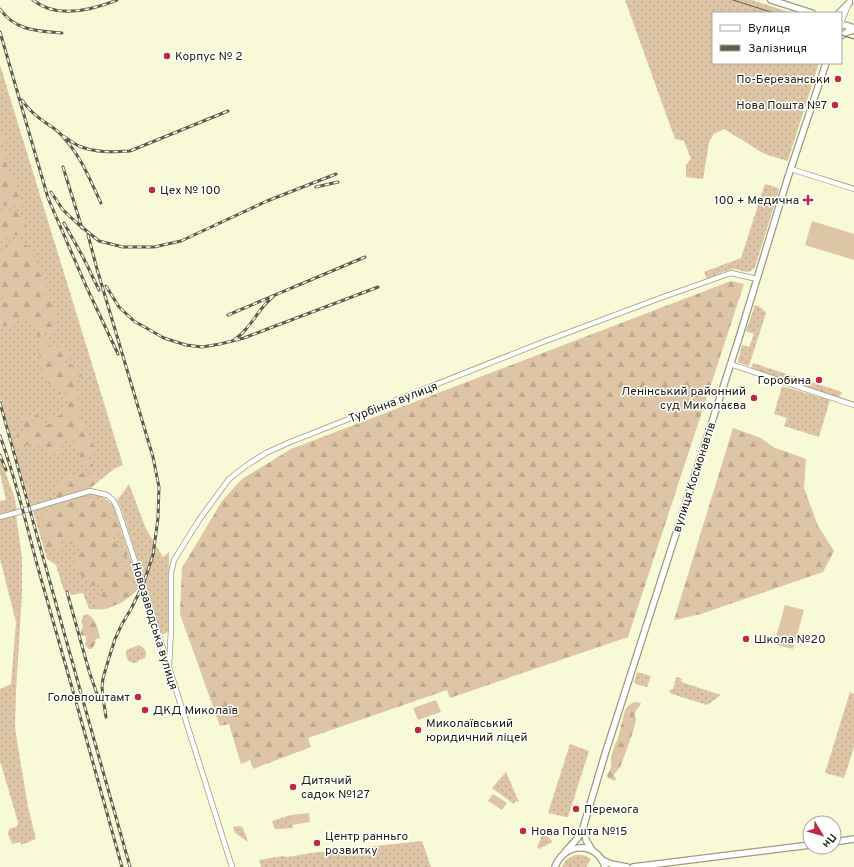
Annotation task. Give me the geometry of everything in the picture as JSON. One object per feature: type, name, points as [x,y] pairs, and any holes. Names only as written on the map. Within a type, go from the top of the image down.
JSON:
[{"type":"main road","points":[[771,0],[809,12]]},
{"type":"main road","points":[[840,12],[849,2]]},
{"type":"main road","points":[[842,23],[854,29]]},
{"type":"main road","points":[[842,35],[854,29]]},
{"type":"main road","name":"вулиця Космонавтів","points":[[550,867],[577,839],[585,823],[791,169],[826,64]]},
{"type":"main road","name":"вулиця Космонавтів","points":[[585,823],[584,832],[586,840],[594,852],[602,860]]},
{"type":"main road","points":[[842,841],[854,839]]},
{"type":"main road","points":[[633,867],[802,846]]},
{"type":"main road","points":[[565,852],[579,848],[594,852]]},
{"type":"main road","points":[[555,867],[558,859]]},
{"type":"main road","points":[[602,860],[605,867]]},
{"type":"main road","points":[[602,860],[611,864],[627,867]]},
{"type":"street","points":[[842,20],[849,2]]},
{"type":"street","points":[[791,169],[854,189]]},
{"type":"street","name":"Турбінна вулиця","points":[[169,667],[171,573],[174,560],[199,520],[229,479],[246,465],[266,453],[288,443],[543,342],[670,294],[731,273],[757,279]]},
{"type":"street","points":[[730,364],[854,405]]},
{"type":"street","name":"Новозаводська вулиця","points":[[0,517],[86,492],[94,491],[107,495],[113,500],[117,507],[169,667],[232,867]]},
{"type":"green space","points":[[625,0],[752,0],[789,12],[712,12],[712,64],[819,64],[788,160],[787,161],[765,154],[724,129],[714,134],[709,142],[703,179],[686,177],[686,165],[691,159],[684,141],[675,139]]},
{"type":"green space","points":[[0,65],[123,465],[114,469],[89,489],[31,507],[0,398]]},
{"type":"green space","points":[[0,123],[4,137],[0,143]]},
{"type":"green space","points":[[0,143],[7,165],[21,198],[21,203],[16,205],[0,205]]},
{"type":"green space","points":[[765,184],[778,188],[779,190],[755,267],[748,272],[732,269],[707,279],[704,272],[741,258]]},
{"type":"green space","points":[[17,210],[24,218],[26,228],[20,231],[20,234],[18,235],[1,236],[0,217],[8,212]]},
{"type":"green space","points":[[812,221],[854,234],[854,260],[805,245]]},
{"type":"green space","points":[[14,239],[22,240],[24,244],[34,250],[37,264],[46,283],[47,295],[51,299],[54,306],[56,327],[53,330],[41,333],[42,337],[46,339],[47,342],[42,342],[39,340],[34,323],[32,320],[27,318],[0,327],[0,304],[1,305],[5,302],[5,299],[2,293],[0,293],[0,251],[3,251]]},
{"type":"green space","points":[[731,281],[744,284],[628,637],[450,698],[447,690],[308,738],[311,747],[253,769],[250,760],[241,764],[229,724],[220,726],[180,614],[182,568],[222,501],[242,479],[291,449]]},
{"type":"green space","points":[[755,305],[764,310],[766,313],[749,366],[739,363],[738,361],[742,345],[749,347],[754,334],[746,331]]},
{"type":"green space","points":[[64,345],[68,349],[69,353],[69,357],[65,360],[65,364],[74,366],[75,372],[77,374],[81,374],[82,377],[77,382],[77,391],[75,394],[79,402],[78,412],[86,432],[93,441],[91,452],[85,460],[94,465],[89,468],[87,466],[83,470],[76,443],[74,441],[69,441],[63,438],[60,441],[60,450],[50,453],[44,450],[42,446],[35,445],[29,440],[29,445],[26,445],[23,452],[20,450],[16,436],[25,430],[21,416],[38,415],[47,425],[50,423],[50,420],[45,418],[45,416],[49,415],[56,417],[60,415],[64,410],[64,406],[68,404],[68,400],[65,399],[70,392],[68,391],[67,393],[62,391],[58,394],[52,386],[47,383],[38,351],[38,348],[41,346],[52,350]]},
{"type":"green space","points":[[753,363],[842,392],[841,395],[838,397],[752,369],[751,367]]},
{"type":"green space","points":[[782,386],[830,400],[819,437],[784,426],[787,418],[774,414]]},
{"type":"green space","points":[[733,428],[761,438],[773,447],[806,459],[804,488],[818,526],[834,551],[823,572],[701,614],[674,620]]},
{"type":"green space","points":[[0,457],[14,496],[17,510],[0,514],[0,501],[6,500],[0,473]]},
{"type":"green space","points":[[84,472],[89,476],[98,479],[98,482],[89,489],[56,498],[50,488],[51,487],[57,487],[59,484],[73,476]]},
{"type":"green space","points":[[129,484],[146,529],[163,557],[169,552],[168,631],[165,634],[161,632],[117,499]]},
{"type":"green space","points":[[83,494],[101,496],[105,498],[114,508],[139,584],[138,589],[127,599],[105,609],[89,609],[83,593],[71,595],[69,591],[64,591],[56,565],[47,559],[33,511]]},
{"type":"green space","points":[[81,496],[89,497],[98,506],[102,505],[103,498],[114,508],[114,513],[109,520],[111,522],[116,522],[118,527],[114,536],[115,543],[127,550],[127,555],[121,562],[126,564],[126,567],[132,571],[134,575],[130,576],[129,578],[131,585],[137,589],[122,602],[104,608],[97,605],[103,588],[99,585],[92,586],[89,582],[85,581],[78,569],[76,559],[81,550],[74,548],[73,544],[66,543],[61,539],[58,540],[60,545],[59,549],[48,549],[46,546],[46,539],[39,528],[39,518],[47,508],[58,504],[64,504],[73,498]]},
{"type":"green space","points":[[16,515],[22,558],[22,593],[15,726],[28,807],[36,839],[21,845],[20,842],[12,844],[8,834],[9,829],[16,827],[18,822],[0,761],[0,689],[11,684],[16,622],[0,559],[0,519]]},
{"type":"green space","points":[[785,605],[804,610],[793,649],[774,644]]},
{"type":"green space","points":[[87,614],[95,621],[100,638],[97,638],[92,649],[89,649],[85,644],[86,636],[81,635],[80,633],[83,627],[81,621],[84,615]]},
{"type":"green space","points":[[139,645],[145,650],[145,658],[139,660],[138,662],[132,663],[127,659],[126,650]]},
{"type":"green space","points":[[637,672],[651,676],[647,687],[634,682]]},
{"type":"green space","points":[[677,677],[682,679],[681,682],[721,695],[707,705],[672,694],[669,692],[673,689]]},
{"type":"green space","points":[[850,692],[854,694],[854,747],[844,778],[825,773]]},
{"type":"green space","points":[[436,700],[441,712],[418,720],[413,708]]},
{"type":"green space","points":[[634,702],[641,703],[635,713],[636,719],[624,758],[620,767],[614,774],[616,778],[615,781],[608,778],[607,775],[611,768],[611,759],[625,710]]},
{"type":"green space","points":[[570,744],[589,751],[568,817],[566,817],[548,813]]},
{"type":"green space","points":[[506,772],[519,802],[515,801],[514,804],[492,788]]},
{"type":"green space","points":[[493,794],[507,803],[502,810],[488,801]]},
{"type":"green space","points":[[309,813],[310,822],[292,825],[291,815]]},
{"type":"green space","points":[[291,815],[293,828],[275,829],[272,821]]},
{"type":"green space","points":[[239,826],[243,828],[248,842],[235,833],[233,827]]},
{"type":"green space","points":[[543,832],[553,842],[541,847],[540,849],[537,848]]},
{"type":"green space","points":[[422,841],[431,867],[261,867],[259,860],[283,856],[287,857]]},
{"type":"green space","points":[[575,855],[583,855],[591,859],[586,867],[562,867],[566,860]]},
{"type":"tram line","points":[[733,0],[771,12]]},
{"type":"tram line","points":[[842,35],[854,39]]},
{"type":"railway","points":[[33,0],[42,6],[63,11],[74,11],[97,7],[117,0]]},
{"type":"railway","points":[[0,9],[13,22],[20,26],[44,32],[62,33]]},
{"type":"railway","points":[[0,32],[48,198],[86,286],[118,354]]},
{"type":"railway","points":[[22,100],[33,113],[57,131],[69,144],[85,168],[101,203]]},
{"type":"railway","points":[[63,136],[79,146],[92,150],[111,152],[130,151],[228,111]]},
{"type":"railway","points":[[63,167],[82,228]]},
{"type":"railway","points":[[51,192],[63,210],[99,241],[123,247],[154,247],[181,241],[267,201],[336,174]]},
{"type":"railway","points":[[316,187],[338,182]]},
{"type":"railway","points":[[64,223],[99,290]]},
{"type":"railway","points":[[88,235],[153,457],[159,487],[158,518],[153,555],[143,585],[115,639],[103,678],[102,687],[106,717]]},
{"type":"railway","points":[[228,315],[365,257]]},
{"type":"railway","points":[[106,286],[119,307],[134,321],[164,338],[186,345],[202,347],[244,338],[378,287]]},
{"type":"railway","points":[[234,340],[245,330],[262,308],[273,297]]},
{"type":"railway","points":[[0,403],[130,867]]},
{"type":"railway","points":[[0,436],[17,488],[122,867]]},
{"type":"railway","points":[[0,455],[6,470]]},
{"type":"railway","points":[[67,592],[97,694]]},
{"type":"place","name":"Корпус № 2","points":[[167,56]]},
{"type":"place","name":"По-Березанськи","points":[[838,79]]},
{"type":"place","name":"Нова Пошта №7","points":[[835,105]]},
{"type":"place","name":"Цех № 100","points":[[152,190]]},
{"type":"place","name":"100 + Медична","points":[[808,200]]},
{"type":"place","name":"Горобина","points":[[819,380]]},
{"type":"place","name":"Ленінський районний суд Миколаєва","points":[[754,398]]},
{"type":"place","name":"Школа №20","points":[[746,639]]},
{"type":"place","name":"Головпоштамт","points":[[138,697]]},
{"type":"place","name":"ДКД Миколаїв","points":[[145,710]]},
{"type":"place","name":"Миколаївський юридичний ліцей","points":[[418,730]]},
{"type":"place","name":"Дитячий садок №127","points":[[293,787]]},
{"type":"place","name":"Перемога","points":[[576,809]]},
{"type":"place","name":"Нова Пошта №15","points":[[523,831]]},
{"type":"place","name":"Центр ранньго розвитку","points":[[317,843]]}]
